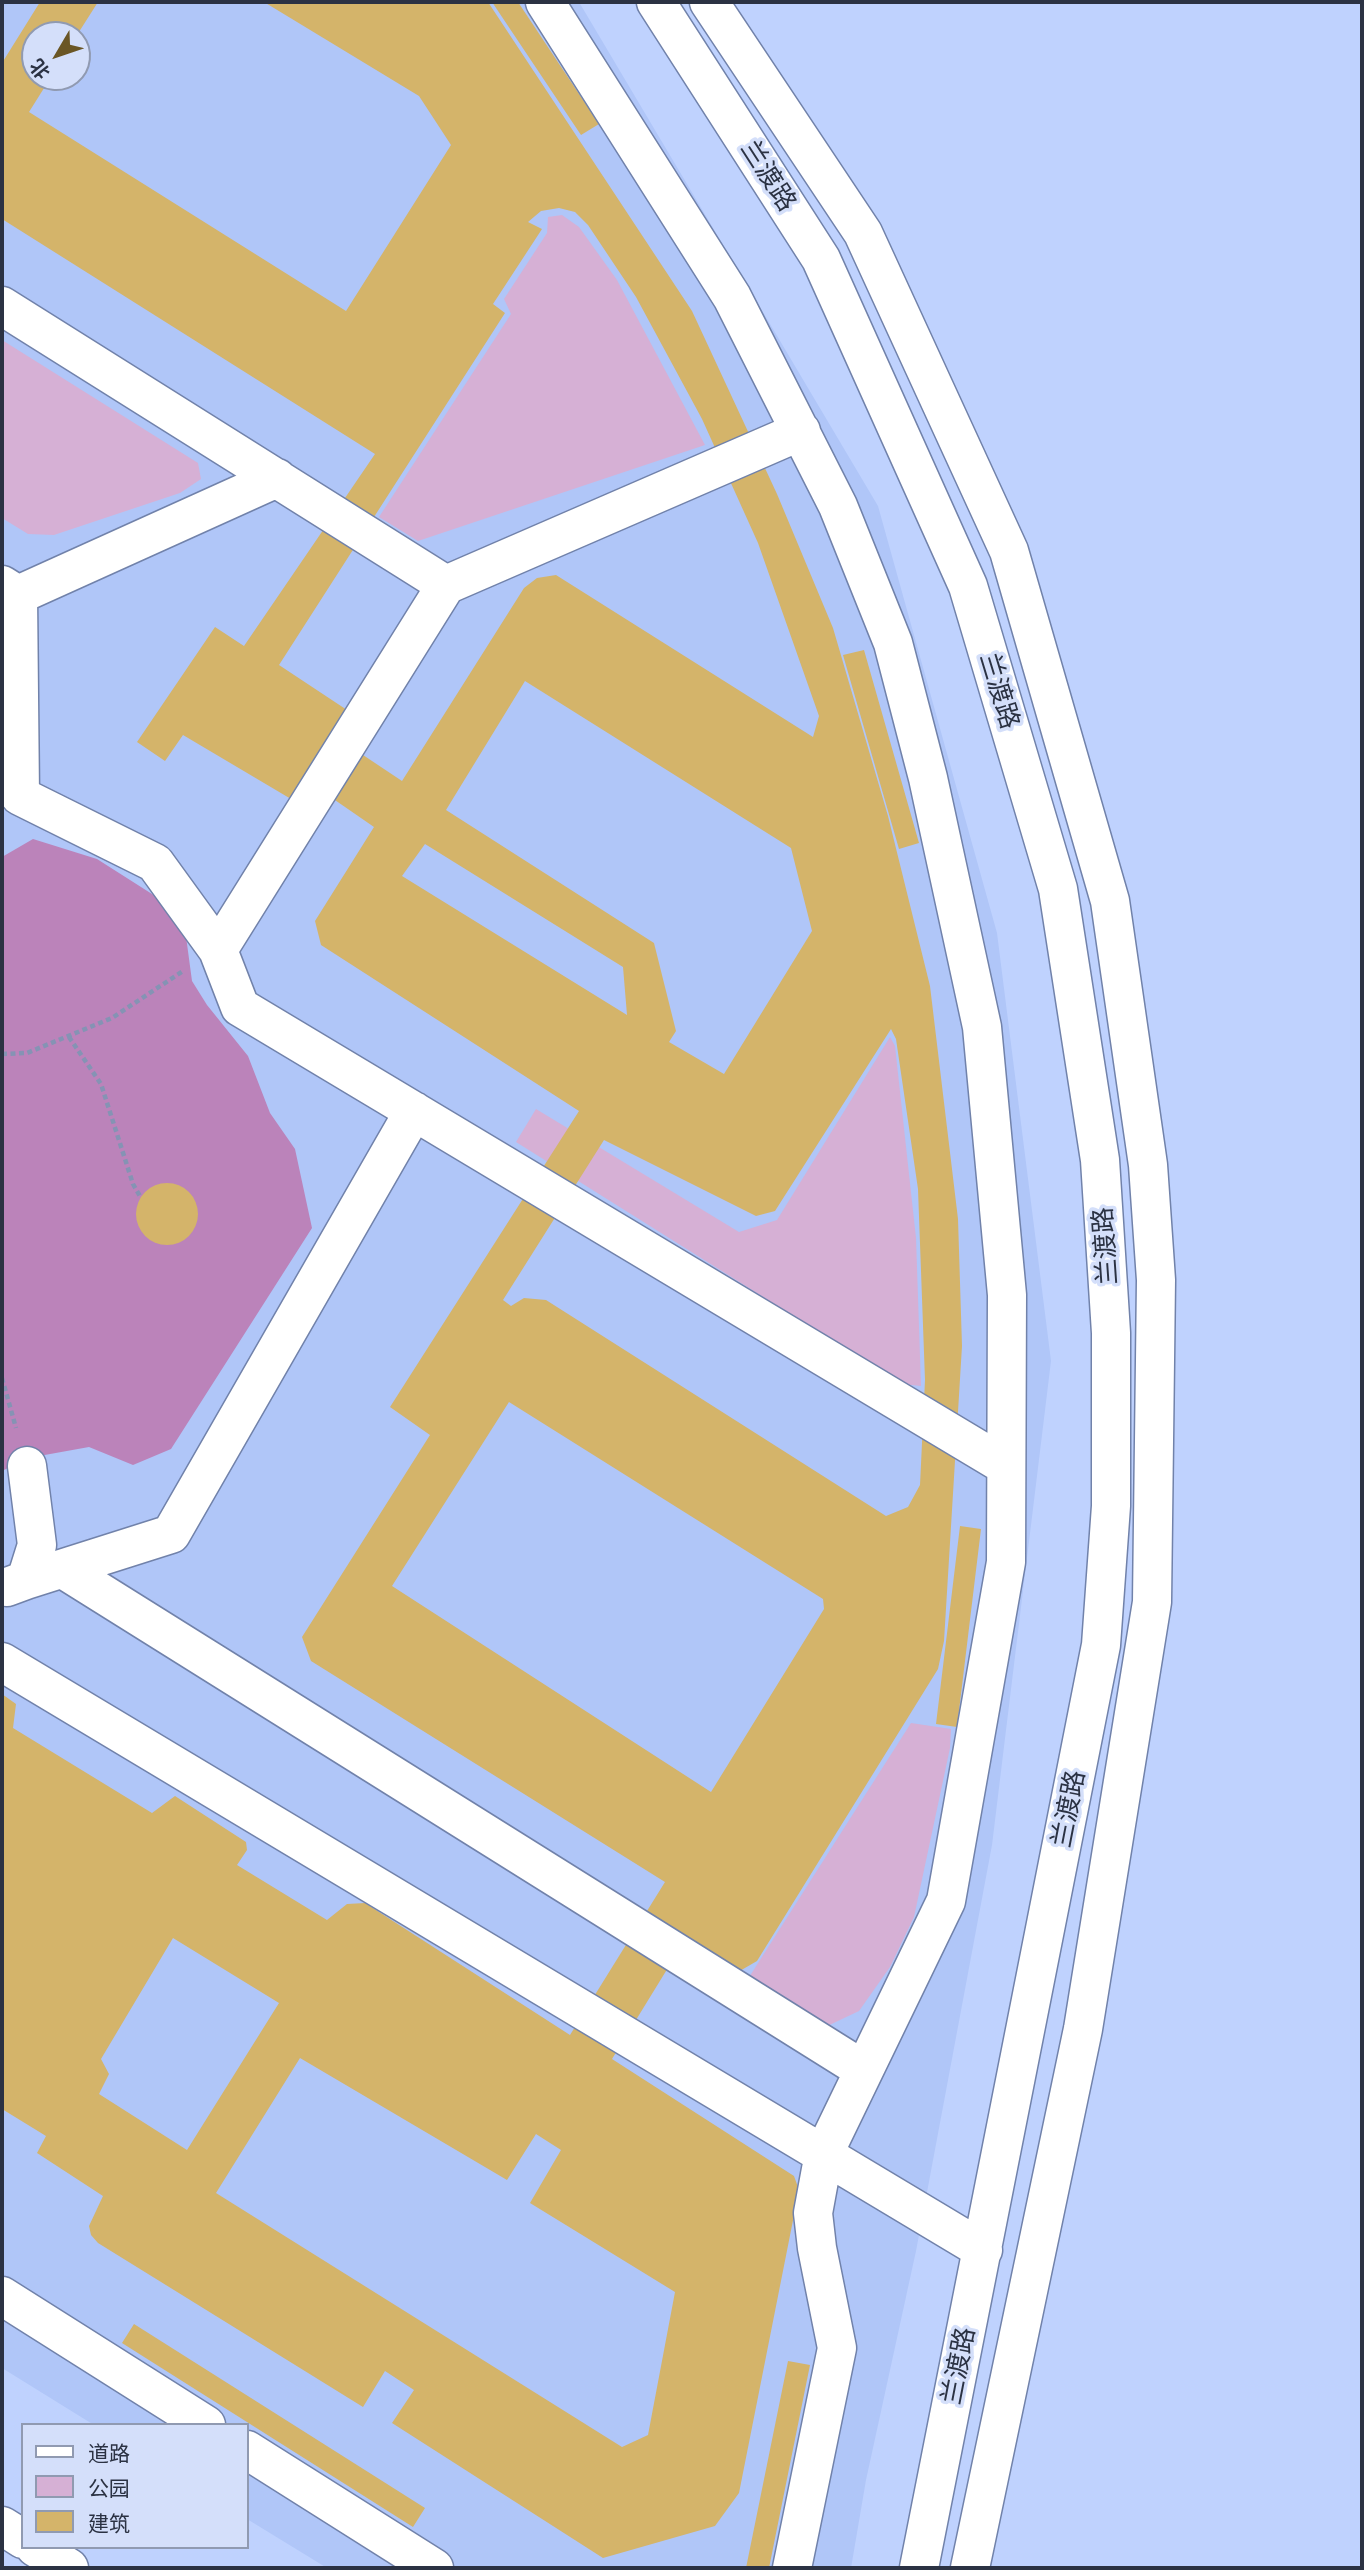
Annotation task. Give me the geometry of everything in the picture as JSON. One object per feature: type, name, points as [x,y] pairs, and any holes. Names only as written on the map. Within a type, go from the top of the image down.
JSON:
[{"type":"street","points":[[545,2],[733,297],[838,506],[893,643],[928,778],[982,1027],[1007,1295],[1006,1562],[946,1901],[862,2069],[824,2152],[813,2213],[817,2248],[837,2348],[792,2568]]},
{"type":"street","name":"兰渡路","points":[[656,2],[821,259],[968,586],[1058,889],[1098,1146],[1111,1333],[1111,1506],[1101,1645],[919,2568]]},
{"type":"street","name":"兰渡路","points":[[709,2],[863,233],[1009,551],[1110,901],[1148,1165],[1156,1280],[1152,1602],[1083,2029],[970,2568]]},
{"type":"street","points":[[2,306],[446,585]]},
{"type":"street","points":[[218,950],[446,585],[801,432]]},
{"type":"street","points":[[277,478],[10,590],[11,805],[155,863],[218,950],[240,1007],[1006,1466]]},
{"type":"street","points":[[14,1584],[171,1534],[414,1111]]},
{"type":"street","points":[[14,1584],[37,1545],[27,1466]]},
{"type":"street","points":[[63,1569],[862,2069]]},
{"type":"street","points":[[2,1662],[824,2152],[983,2250]]},
{"type":"street","points":[[2,2296],[203,2423]]},
{"type":"street","points":[[248,2452],[433,2568]]},
{"type":"street","points":[[2,2526],[21,2538]]},
{"type":"street","points":[[38,2549],[69,2568]]},
{"type":"path","points":[[2,1055],[27,1053],[112,1018],[140,996],[218,950]]},
{"type":"path","points":[[69,1037],[101,1084],[133,1184],[141,1198]]},
{"type":"path","points":[[2,1378],[27,1466]]},
{"type":"shaded area","points":[[2,2],[579,2],[878,506],[997,933],[1051,1361],[992,1845],[916,2251],[866,2480],[851,2568],[327,2568],[248,2520],[248,2423],[91,2423],[2,2368]]},
{"type":"shaded area","points":[[33,839],[97,859],[163,901],[185,929],[192,981],[207,1005],[248,1056],[270,1113],[295,1149],[312,1228],[171,1449],[133,1465],[89,1447],[28,1458],[2,1471],[2,857]]},
{"type":"green space","points":[[562,215],[579,227],[617,280],[705,445],[418,541],[379,517],[511,314],[504,299],[547,233],[548,217]]},
{"type":"green space","points":[[2,340],[198,463],[201,479],[180,493],[54,535],[28,534],[2,518]]},
{"type":"green space","points":[[890,1037],[895,1046],[916,1238],[921,1386],[902,1384],[516,1142],[536,1109],[739,1232],[777,1220]]},
{"type":"green space","points":[[911,1723],[951,1729],[950,1748],[914,1917],[890,1967],[859,2011],[821,2029],[746,1982]]},
{"type":"building","points":[[40,2],[98,2],[86,21],[28,21]]},
{"type":"building","points":[[264,2],[488,2],[692,311],[777,494],[833,628],[888,816],[930,986],[958,1219],[962,1346],[944,1641],[938,1669],[757,1961],[738,1972],[682,1945],[612,2059],[794,2176],[799,2190],[739,2493],[715,2526],[603,2558],[392,2423],[414,2390],[385,2371],[363,2407],[98,2243],[91,2235],[89,2226],[103,2196],[37,2153],[46,2136],[2,2109],[2,1694],[16,1704],[13,1728],[152,1813],[175,1796],[246,1842],[247,1850],[237,1865],[327,1920],[347,1904],[365,1903],[570,2035],[665,1882],[311,1661],[302,1637],[430,1435],[390,1407],[579,1111],[321,945],[315,921],[374,827],[303,778],[291,799],[183,735],[165,761],[137,742],[215,627],[244,646],[375,454],[2,219],[2,63],[21,32],[21,91],[42,91],[29,112],[346,311],[451,145],[419,96]],"holes":[[[559,208],[575,212],[588,225],[636,297],[702,419],[758,543],[819,716],[813,737],[556,575],[537,578],[524,588],[402,781],[333,735],[347,710],[279,665],[505,313],[493,304],[542,229],[528,222],[541,211]],[[525,681],[791,848],[812,931],[724,1074],[669,1042],[676,1031],[654,943],[446,810]],[[425,844],[623,967],[627,1015],[402,876]],[[891,1029],[896,1039],[918,1189],[925,1380],[920,1485],[908,1507],[886,1516],[546,1300],[524,1298],[511,1306],[503,1300],[604,1140],[756,1216],[775,1211]],[[509,1402],[823,1599],[824,1609],[711,1792],[392,1586]],[[173,1938],[279,2003],[187,2150],[99,2094],[109,2074],[101,2059]],[[300,2058],[507,2180],[536,2134],[561,2150],[530,2203],[675,2292],[648,2435],[622,2447],[216,2193]]]},
{"type":"building","points":[[492,2],[518,2],[599,124],[581,135]]},
{"type":"building","points":[[864,650],[919,843],[899,849],[843,655]]},
{"type":"building","points":[[167,1183],[189,1192],[198,1214],[189,1236],[167,1245],[145,1236],[136,1214],[145,1192]]},
{"type":"building","points":[[960,1526],[981,1529],[957,1727],[936,1724]]},
{"type":"building","points":[[134,2324],[425,2508],[413,2527],[122,2343]]},
{"type":"building","points":[[788,2361],[810,2365],[769,2568],[746,2568]]}]
